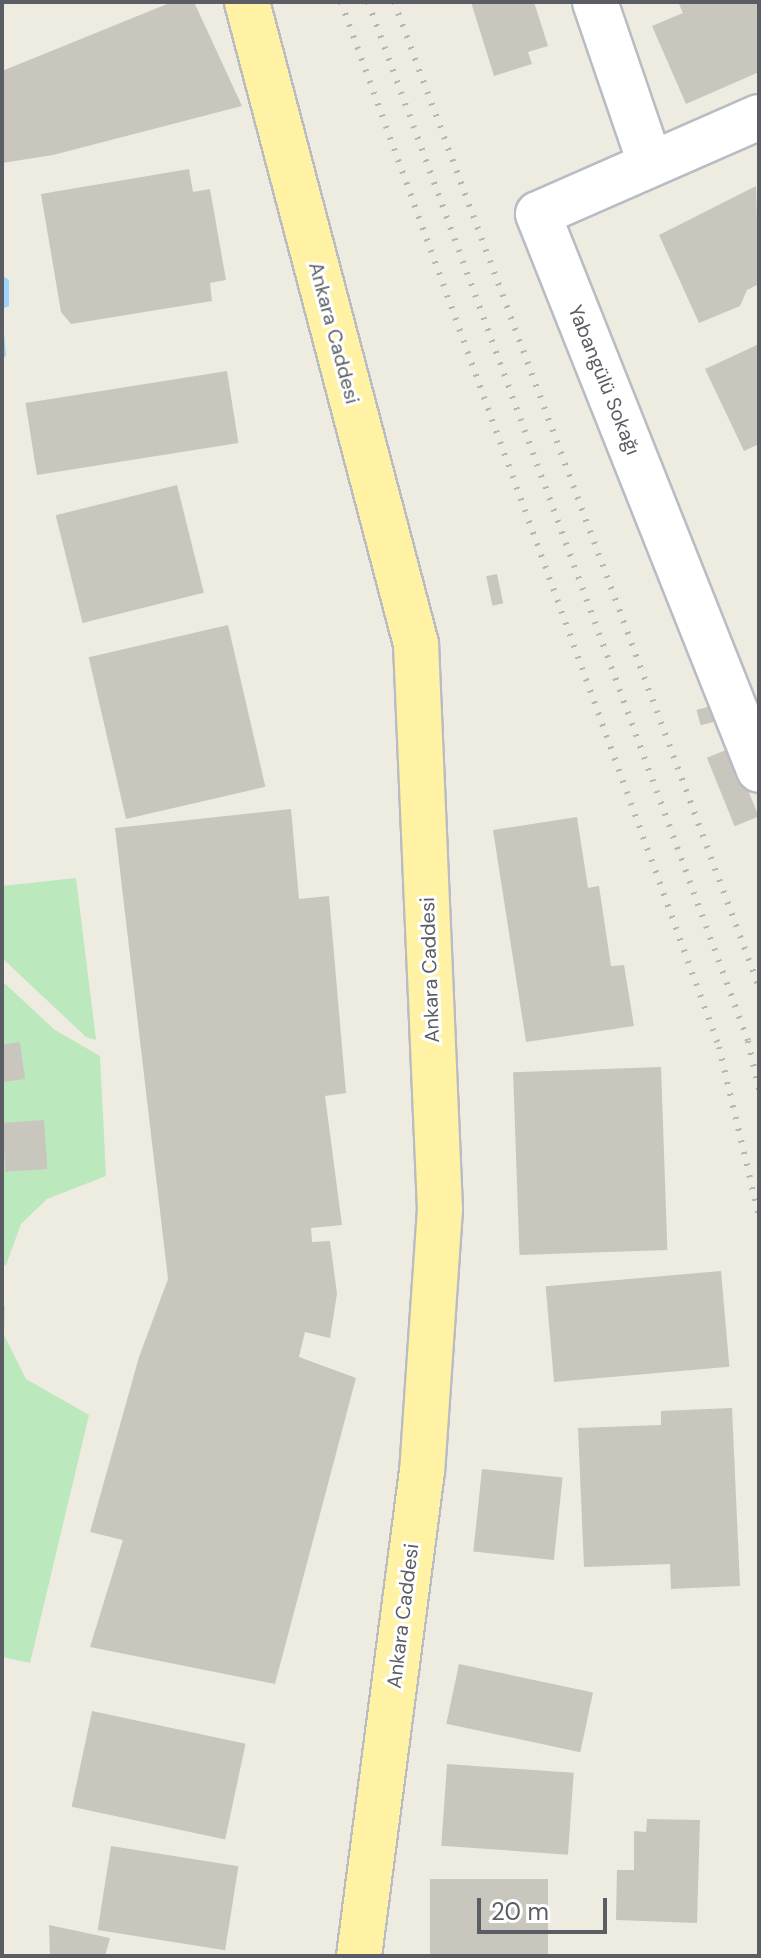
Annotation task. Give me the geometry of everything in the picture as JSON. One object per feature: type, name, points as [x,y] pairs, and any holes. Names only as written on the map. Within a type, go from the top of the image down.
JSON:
[{"type":"main road","name":"Ankara Caddesi","points":[[247,2],[416,644],[440,1209],[422,1471],[359,1956]]},
{"type":"street","points":[[595,2],[650,163]]},
{"type":"street","name":"Yabangülü Sokağı","points":[[759,117],[538,214],[759,770]]},
{"type":"green space","points":[[76,878],[96,1040],[86,1037],[2,958],[2,886]]},
{"type":"green space","points":[[2,981],[55,1030],[100,1056],[106,1176],[47,1199],[21,1224],[6,1265],[2,1265]]},
{"type":"green space","points":[[2,1306],[5,1306],[4,1335],[26,1379],[89,1415],[30,1663],[2,1657]]},
{"type":"water","points":[[2,275],[9,280],[9,306],[2,309]]},
{"type":"water","points":[[2,309],[6,356],[2,358]]},
{"type":"building","points":[[172,2],[194,2],[242,106],[53,155],[2,163],[2,71]]},
{"type":"building","points":[[471,2],[534,2],[548,46],[528,52],[532,64],[494,76]]},
{"type":"building","points":[[759,2],[759,72],[686,104],[652,26],[683,13],[679,4]]},
{"type":"building","points":[[189,169],[193,192],[210,189],[226,280],[210,283],[212,301],[71,324],[61,312],[41,194]]},
{"type":"building","points":[[756,186],[759,284],[747,290],[740,306],[699,323],[659,235]]},
{"type":"building","points":[[759,344],[759,444],[744,451],[705,369]]},
{"type":"building","points":[[227,371],[238,443],[37,475],[26,403]]},
{"type":"building","points":[[177,485],[204,593],[83,623],[56,515]]},
{"type":"building","points":[[497,574],[503,603],[492,606],[486,576]]},
{"type":"building","points":[[228,625],[265,787],[126,819],[89,657]]},
{"type":"building","points":[[711,706],[715,721],[701,725],[697,710]]},
{"type":"building","points":[[731,748],[759,817],[735,826],[707,758]]},
{"type":"building","points":[[291,809],[299,899],[329,896],[346,1093],[325,1096],[342,1225],[311,1228],[312,1242],[330,1241],[337,1294],[330,1338],[305,1332],[299,1357],[356,1378],[275,1684],[90,1647],[123,1540],[90,1532],[139,1357],[168,1279],[115,828]]},
{"type":"building","points":[[577,817],[588,888],[599,886],[611,966],[624,965],[634,1026],[526,1042],[493,830]]},
{"type":"building","points":[[20,1042],[25,1079],[2,1082],[2,1045]]},
{"type":"building","points":[[661,1067],[667,1250],[519,1255],[513,1072]]},
{"type":"building","points":[[44,1120],[47,1169],[6,1172],[2,1123]]},
{"type":"building","points":[[721,1271],[729,1367],[554,1382],[546,1286]]},
{"type":"building","points":[[732,1408],[740,1586],[671,1589],[670,1564],[584,1567],[578,1428],[661,1425],[661,1411]]},
{"type":"building","points":[[482,1469],[563,1477],[554,1560],[473,1552]]},
{"type":"building","points":[[459,1664],[593,1692],[580,1752],[446,1724]]},
{"type":"building","points":[[92,1711],[246,1744],[225,1840],[72,1807]]},
{"type":"building","points":[[447,1764],[574,1773],[568,1855],[441,1846]]},
{"type":"building","points":[[647,1819],[700,1820],[697,1923],[616,1920],[617,1870],[634,1870],[634,1831],[646,1832]]},
{"type":"building","points":[[111,1846],[238,1866],[225,1950],[98,1930]]},
{"type":"building","points":[[430,1879],[548,1879],[548,1956],[430,1956]]},
{"type":"building","points":[[49,1925],[110,1938],[105,1956],[50,1956]]},
{"type":"railway","points":[[341,2],[719,1047],[759,1216]]},
{"type":"railway","points":[[368,2],[748,1041],[759,1090]]},
{"type":"railway","points":[[394,2],[759,987]]}]
